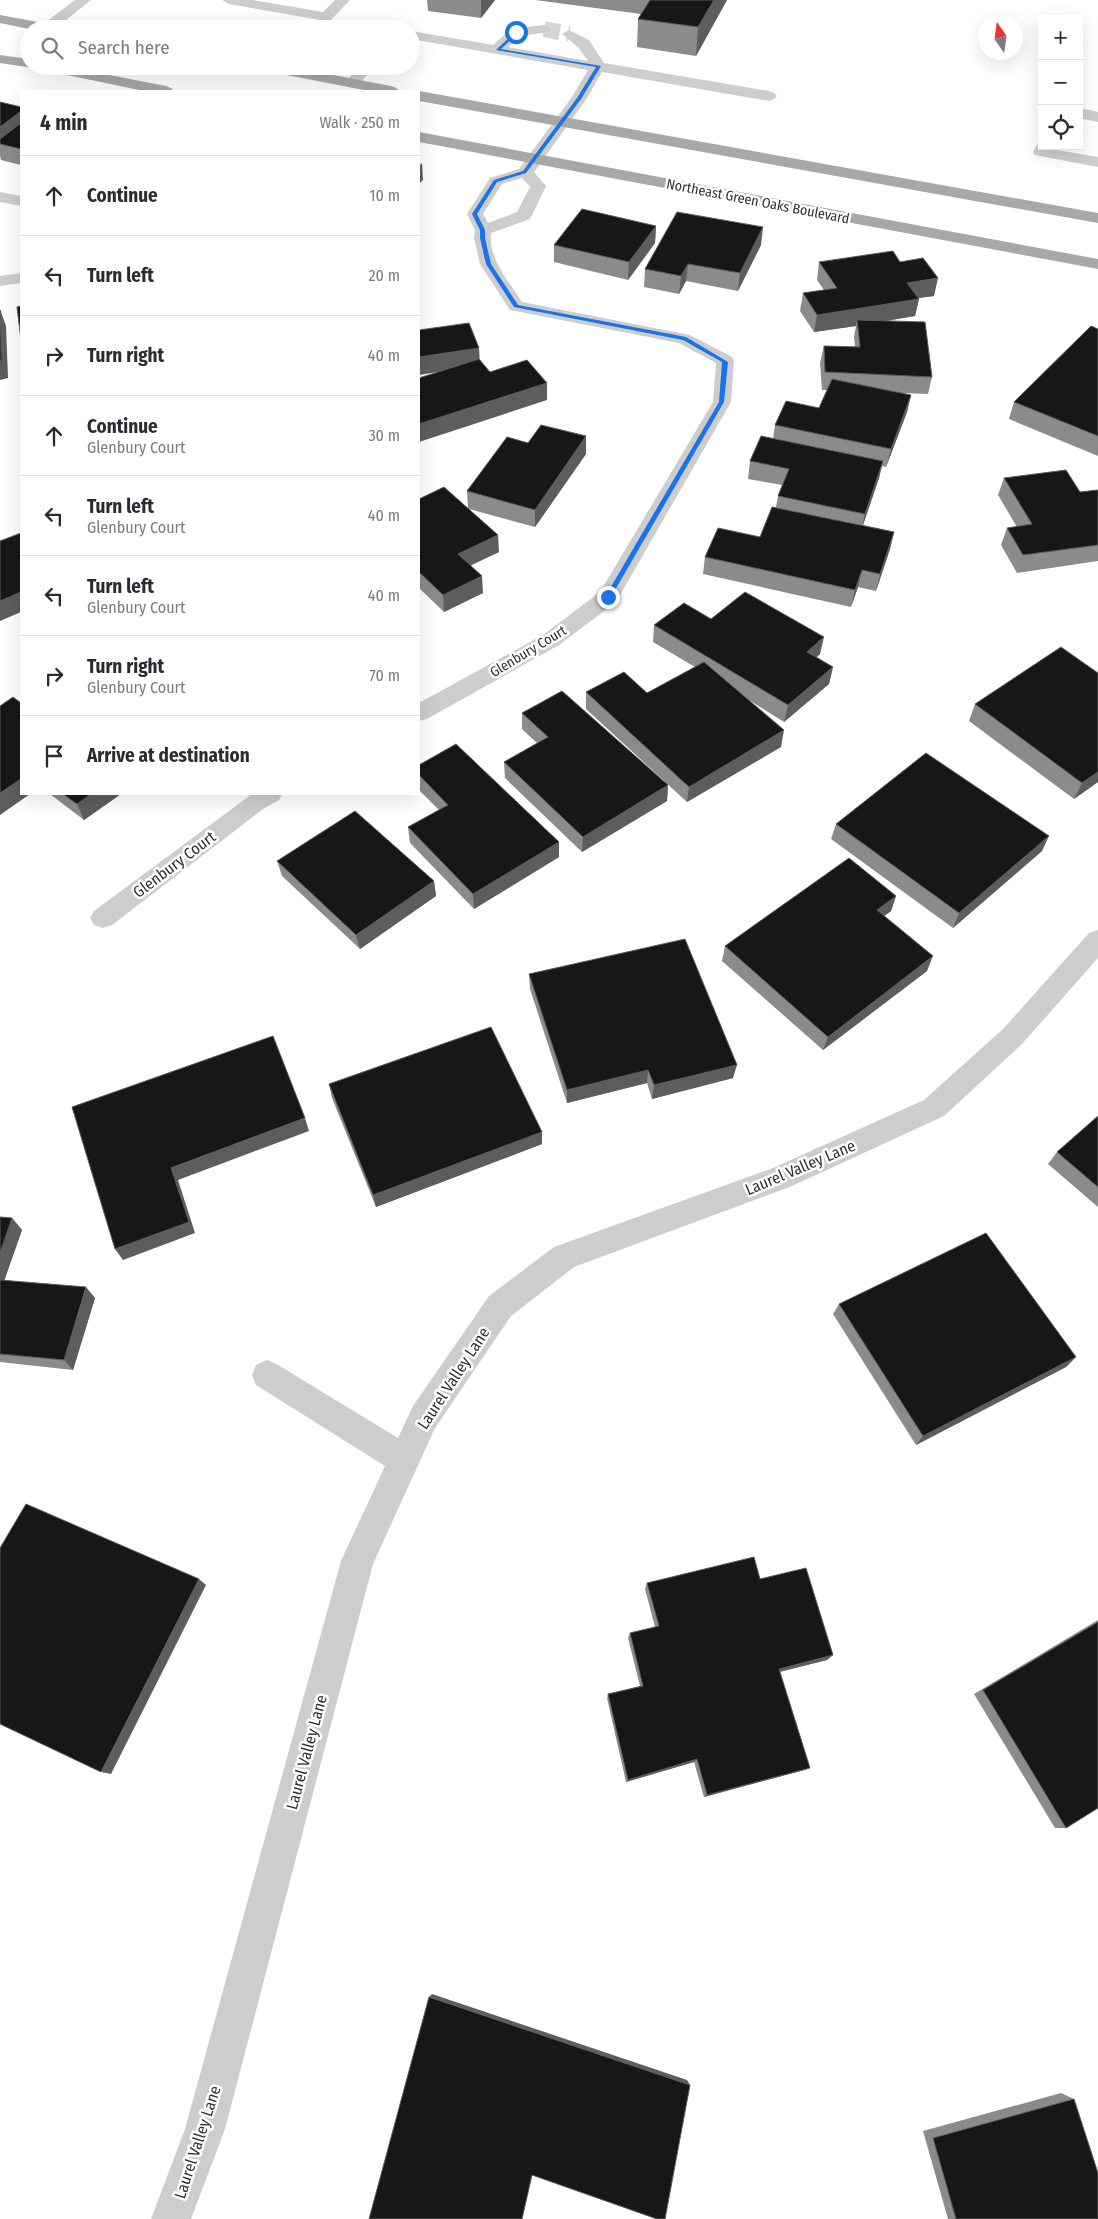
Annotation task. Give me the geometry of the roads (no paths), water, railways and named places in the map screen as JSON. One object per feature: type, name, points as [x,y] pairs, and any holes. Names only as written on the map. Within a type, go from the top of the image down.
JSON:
[{"type":"main road","points":[[0,19],[20,23]]},
{"type":"main road","points":[[0,59],[20,62]]},
{"type":"main road","points":[[85,75],[161,90]]},
{"type":"main road","points":[[306,75],[385,90]]},
{"type":"main road","points":[[420,96],[1098,218]]},
{"type":"main road","name":"Northeast Green Oaks Boulevard","points":[[420,137],[530,166],[1098,264]]},
{"type":"street","points":[[60,20],[84,0]]},
{"type":"street","points":[[229,0],[326,17],[343,0]]},
{"type":"street","points":[[497,49],[516,32],[544,29]]},
{"type":"street","points":[[568,34],[581,40],[590,48],[598,66]]},
{"type":"street","points":[[420,36],[769,96]]},
{"type":"street","points":[[483,230],[524,215],[538,186],[530,166],[579,98],[598,66]]},
{"type":"street","points":[[352,84],[360,75]]},
{"type":"street","points":[[1083,114],[1098,116]]},
{"type":"street","points":[[1042,150],[1041,152],[1098,162]]},
{"type":"street","name":"Glenbury Court","points":[[420,711],[551,640],[608,597],[722,402],[725,362],[684,339],[516,306],[489,264],[482,238],[483,230],[474,214],[496,181],[530,166]]},
{"type":"street","points":[[0,197],[20,201]]},
{"type":"street","points":[[0,281],[20,278]]},
{"type":"street","name":"Glenbury Court","points":[[103,918],[255,803],[269,795]]},
{"type":"street","name":"Laurel Valley Lane","points":[[171,2219],[205,2129],[358,1561],[424,1416],[500,1306],[564,1257],[782,1177],[934,1108],[1013,1036],[1098,940]]},
{"type":"street","points":[[267,1375],[404,1460]]},
{"type":"tunnel","points":[[544,29],[569,34]]}]
